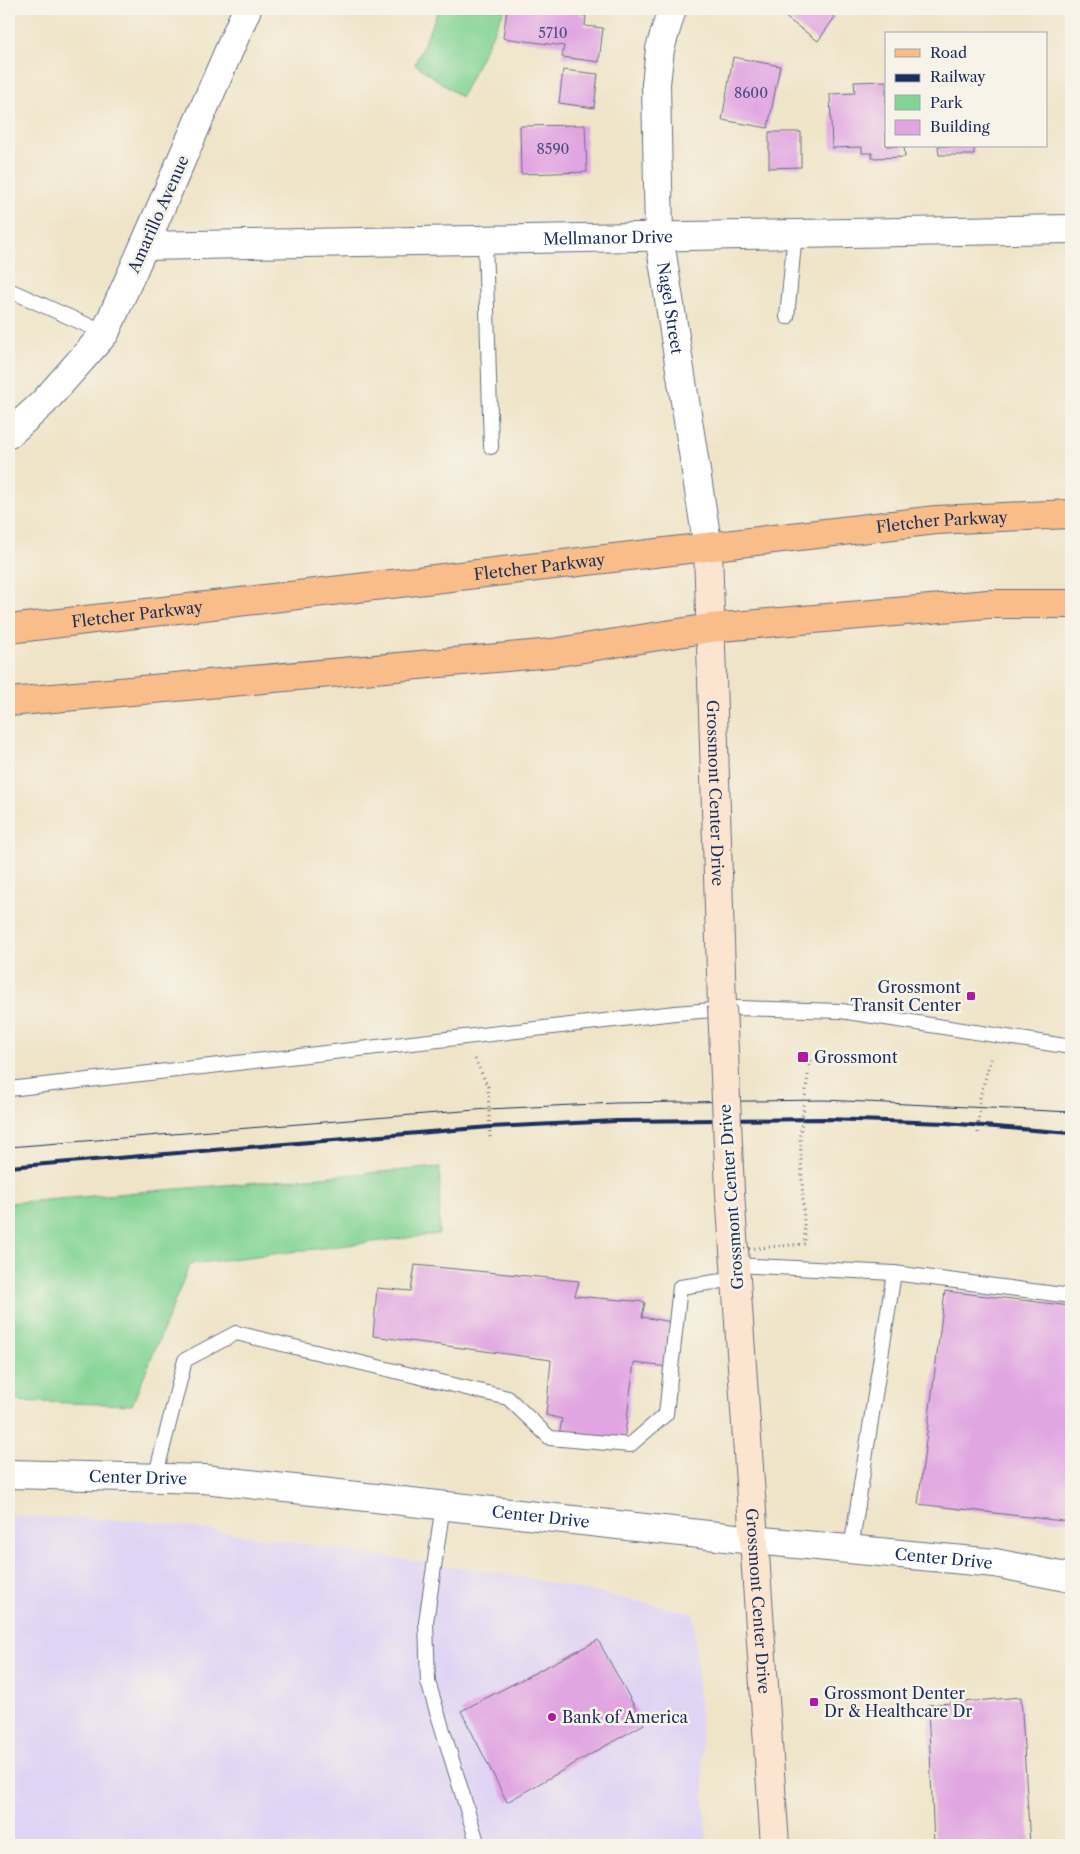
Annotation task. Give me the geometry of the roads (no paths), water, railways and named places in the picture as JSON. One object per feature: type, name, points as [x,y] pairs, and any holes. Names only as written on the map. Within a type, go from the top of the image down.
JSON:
[{"type":"main road","name":"Fletcher Parkway","points":[[9,629],[936,520],[1071,514]]},
{"type":"main road","name":"Grossmont Center Drive","points":[[708,548],[725,1105],[753,1540],[776,1845]]},
{"type":"main road","points":[[9,702],[552,653],[710,628],[988,604],[1071,604]]},
{"type":"street","name":"Amarillo Avenue","points":[[9,434],[43,403],[105,333],[247,9]]},
{"type":"street","name":"Nagel Street","points":[[672,9],[660,49],[656,84],[659,235],[708,548]]},
{"type":"street","name":"Mellmanor Drive","points":[[144,246],[659,235],[1071,229]]},
{"type":"street","name":"Center Drive","points":[[9,1474],[204,1479],[443,1504],[753,1540],[995,1564],[1071,1578]]},
{"type":"lane","points":[[787,317],[795,233]]},
{"type":"lane","points":[[485,239],[491,447]]},
{"type":"lane","points":[[9,290],[105,333]]},
{"type":"lane","points":[[9,1090],[675,1012],[738,1008],[841,1011],[1071,1047]]},
{"type":"lane","points":[[155,1478],[185,1360],[236,1333],[508,1398],[550,1438],[630,1445],[666,1414],[680,1287],[735,1265],[894,1273],[1071,1296]]},
{"type":"lane","points":[[851,1550],[894,1273]]},
{"type":"lane","points":[[443,1504],[426,1622],[428,1682],[478,1845]]},
{"type":"tram line","points":[[9,1147],[488,1109],[616,1103],[824,1100],[1071,1112]]},
{"type":"railway","points":[[9,1167],[490,1127],[616,1121],[825,1119],[946,1123],[1071,1133]]},
{"type":"place","name":"Grossmont Transit Center","points":[[971,996]]},
{"type":"place","name":"Grossmont","points":[[803,1057]]},
{"type":"place","name":"Grossmont Denter Dr & Healthcare Dr","points":[[814,1702]]},
{"type":"place","name":"Bank of America","points":[[552,1717]]}]
